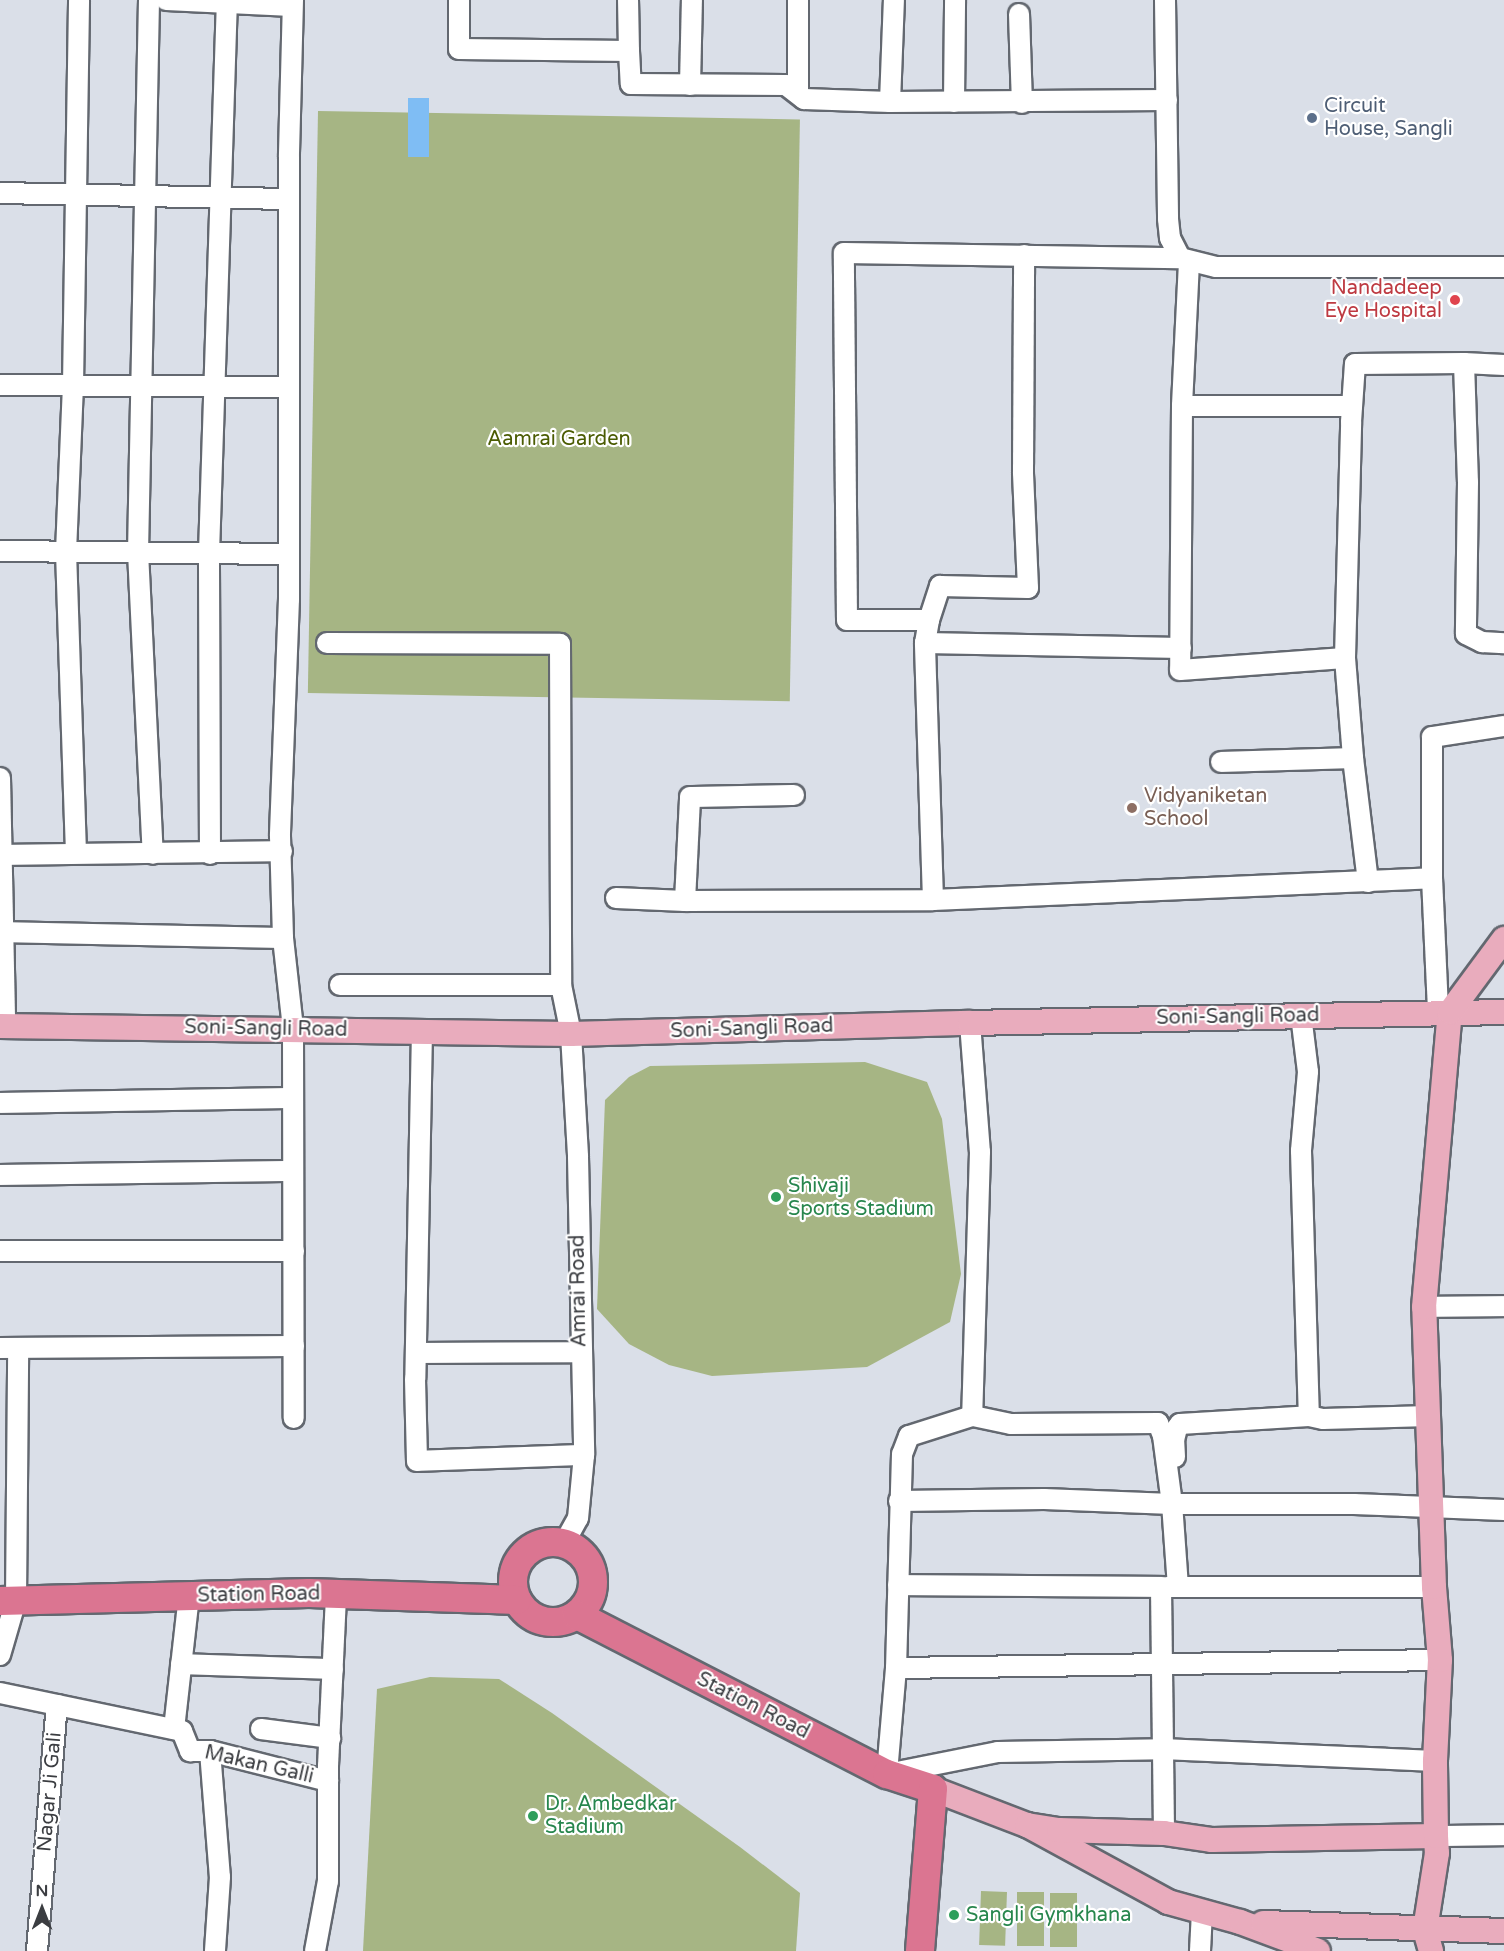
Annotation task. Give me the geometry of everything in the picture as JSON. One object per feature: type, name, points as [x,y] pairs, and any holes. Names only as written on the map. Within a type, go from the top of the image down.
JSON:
[{"type":"highway","points":[[546,1543],[564,1543],[582,1555],[590,1566],[593,1579],[592,1592],[587,1605],[577,1615],[565,1621],[551,1623],[537,1619],[526,1612],[518,1600],[514,1576],[525,1554],[546,1543]]},
{"type":"highway","name":"Station Road","points":[[8,1601],[336,1594],[518,1600]]},
{"type":"highway","name":"Station Road","points":[[577,1615],[887,1774],[933,1789]]},
{"type":"highway","points":[[920,1951],[933,1789]]},
{"type":"main road","points":[[1428,1941],[1437,1853],[1435,1761],[1440,1660],[1434,1587],[1433,1508],[1424,1307],[1444,1012],[1504,939]]},
{"type":"main road","name":"Soni-Sangli Road","points":[[3,1026],[422,1030],[571,1034],[1300,1015],[1504,1012]]},
{"type":"main road","points":[[933,1789],[1027,1825],[1168,1902],[1240,1922],[1318,1951]]},
{"type":"main road","points":[[1027,1825],[1059,1830],[1164,1833],[1212,1840],[1436,1836]]},
{"type":"main road","points":[[1240,1922],[1428,1941],[1504,1931]]},
{"type":"street","points":[[76,853],[66,552],[74,385],[79,0]]},
{"type":"street","points":[[149,0],[147,196],[138,552],[153,854]]},
{"type":"street","points":[[166,0],[292,3],[289,199],[289,554],[282,851],[283,938],[293,1029],[294,1418]]},
{"type":"street","points":[[459,0],[459,48],[628,51]]},
{"type":"street","points":[[628,0],[628,51],[631,84],[786,86],[804,99],[890,102],[1022,103],[1167,100]]},
{"type":"street","points":[[690,85],[692,0]]},
{"type":"street","points":[[798,0],[798,93]]},
{"type":"street","points":[[890,102],[894,0]]},
{"type":"street","points":[[954,102],[955,0]]},
{"type":"street","points":[[1165,0],[1167,219],[1170,238],[1184,260],[1180,670],[1346,658]]},
{"type":"street","points":[[210,854],[209,553],[227,1]]},
{"type":"street","points":[[1019,14],[1022,103]]},
{"type":"street","points":[[0,193],[289,199]]},
{"type":"street","points":[[929,620],[847,620],[844,253],[1184,260],[1216,267],[1504,267]]},
{"type":"street","points":[[933,900],[925,643],[929,620],[940,586],[1028,588],[1023,472],[1024,255]]},
{"type":"street","points":[[1464,363],[1468,482],[1466,634],[1482,642],[1504,643]]},
{"type":"street","points":[[1368,882],[1353,758],[1346,658],[1355,364],[1504,365]]},
{"type":"street","points":[[0,385],[289,387]]},
{"type":"street","points":[[1182,406],[1352,406]]},
{"type":"street","points":[[0,551],[289,554]]},
{"type":"street","name":"Amrai Road","points":[[327,643],[560,644],[561,985],[571,1034],[578,1157],[580,1352],[584,1455],[578,1518],[564,1543]]},
{"type":"street","points":[[925,643],[1181,648]]},
{"type":"street","points":[[1444,1012],[1432,878],[1432,737],[1504,726]]},
{"type":"street","points":[[1221,762],[1353,758]]},
{"type":"street","points":[[0,778],[3,1026]]},
{"type":"street","points":[[685,901],[690,797],[794,795]]},
{"type":"street","points":[[2,855],[210,854],[282,851]]},
{"type":"street","points":[[616,898],[685,901],[933,900],[1432,878]]},
{"type":"street","points":[[2,932],[283,938]]},
{"type":"street","points":[[340,985],[561,985]]},
{"type":"street","points":[[1300,1015],[1308,1072],[1300,1151],[1309,1416]]},
{"type":"street","points":[[970,1023],[980,1152],[972,1416]]},
{"type":"street","points":[[422,1030],[416,1353],[417,1461],[584,1455]]},
{"type":"street","points":[[0,1103],[293,1098]]},
{"type":"street","points":[[0,1176],[293,1171]]},
{"type":"street","points":[[0,1251],[294,1251]]},
{"type":"street","points":[[1424,1307],[1504,1306]]},
{"type":"street","points":[[0,1655],[8,1601],[9,1348],[294,1346]]},
{"type":"street","points":[[416,1353],[580,1352]]},
{"type":"street","points":[[1172,1504],[1163,1436],[1158,1423],[1011,1424],[972,1416],[909,1436],[902,1454],[896,1668],[887,1774],[998,1752],[1162,1749],[1435,1761]]},
{"type":"street","points":[[1164,1833],[1161,1666],[1169,1587],[1175,1475],[1174,1440],[1180,1424],[1309,1416],[1323,1419],[1429,1416]]},
{"type":"street","points":[[899,1501],[1044,1499],[1172,1504],[1354,1504],[1504,1510]]},
{"type":"street","points":[[898,1585],[1434,1587]]},
{"type":"street","points":[[315,1951],[328,1881],[328,1781],[336,1594]]},
{"type":"street","points":[[0,1693],[174,1729],[189,1596]]},
{"type":"street","points":[[896,1668],[1161,1666],[1440,1660]]},
{"type":"street","points":[[181,1664],[333,1669]]},
{"type":"street","name":"Nagar Ji Gali","points":[[37,1951],[57,1705]]},
{"type":"street","name":"Makan Galli","points":[[174,1729],[182,1731],[189,1751],[210,1751],[328,1781]]},
{"type":"street","points":[[261,1729],[330,1738]]},
{"type":"street","points":[[210,1751],[220,1877],[215,1951]]},
{"type":"street","points":[[1436,1836],[1504,1835]]},
{"type":"street","points":[[1200,1951],[1202,1911]]},
{"type":"green space","name":"Aamrai Garden","points":[[318,111],[800,119],[790,701],[308,693]]},
{"type":"green space","name":"Shivaji Sports Stadium","points":[[865,1062],[927,1082],[942,1119],[961,1274],[950,1322],[867,1367],[712,1376],[669,1365],[629,1344],[597,1309],[605,1100],[629,1077],[650,1066]]},
{"type":"green space","name":"Dr. Ambedkar Stadium","points":[[430,1677],[499,1679],[552,1713],[740,1847],[800,1893],[796,1951],[363,1951],[377,1689]]},
{"type":"green space","points":[[981,1891],[1007,1892],[1005,1946],[979,1945]]},
{"type":"green space","points":[[1017,1892],[1044,1892],[1044,1946],[1017,1946]]},
{"type":"green space","points":[[1050,1893],[1077,1893],[1077,1947],[1050,1947]]},
{"type":"water","points":[[408,98],[429,98],[429,157],[408,157]]},
{"type":"place","name":"Circuit House, Sangli","points":[[1312,118]]},
{"type":"place","name":"Nandadeep Eye Hospital","points":[[1455,300]]},
{"type":"place","name":"Vidyaniketan School","points":[[1132,808]]},
{"type":"place","name":"Shivaji Sports Stadium","points":[[776,1197]]},
{"type":"place","name":"Dr. Ambedkar Stadium","points":[[533,1816]]},
{"type":"place","name":"Sangli Gymkhana","points":[[954,1915]]}]
